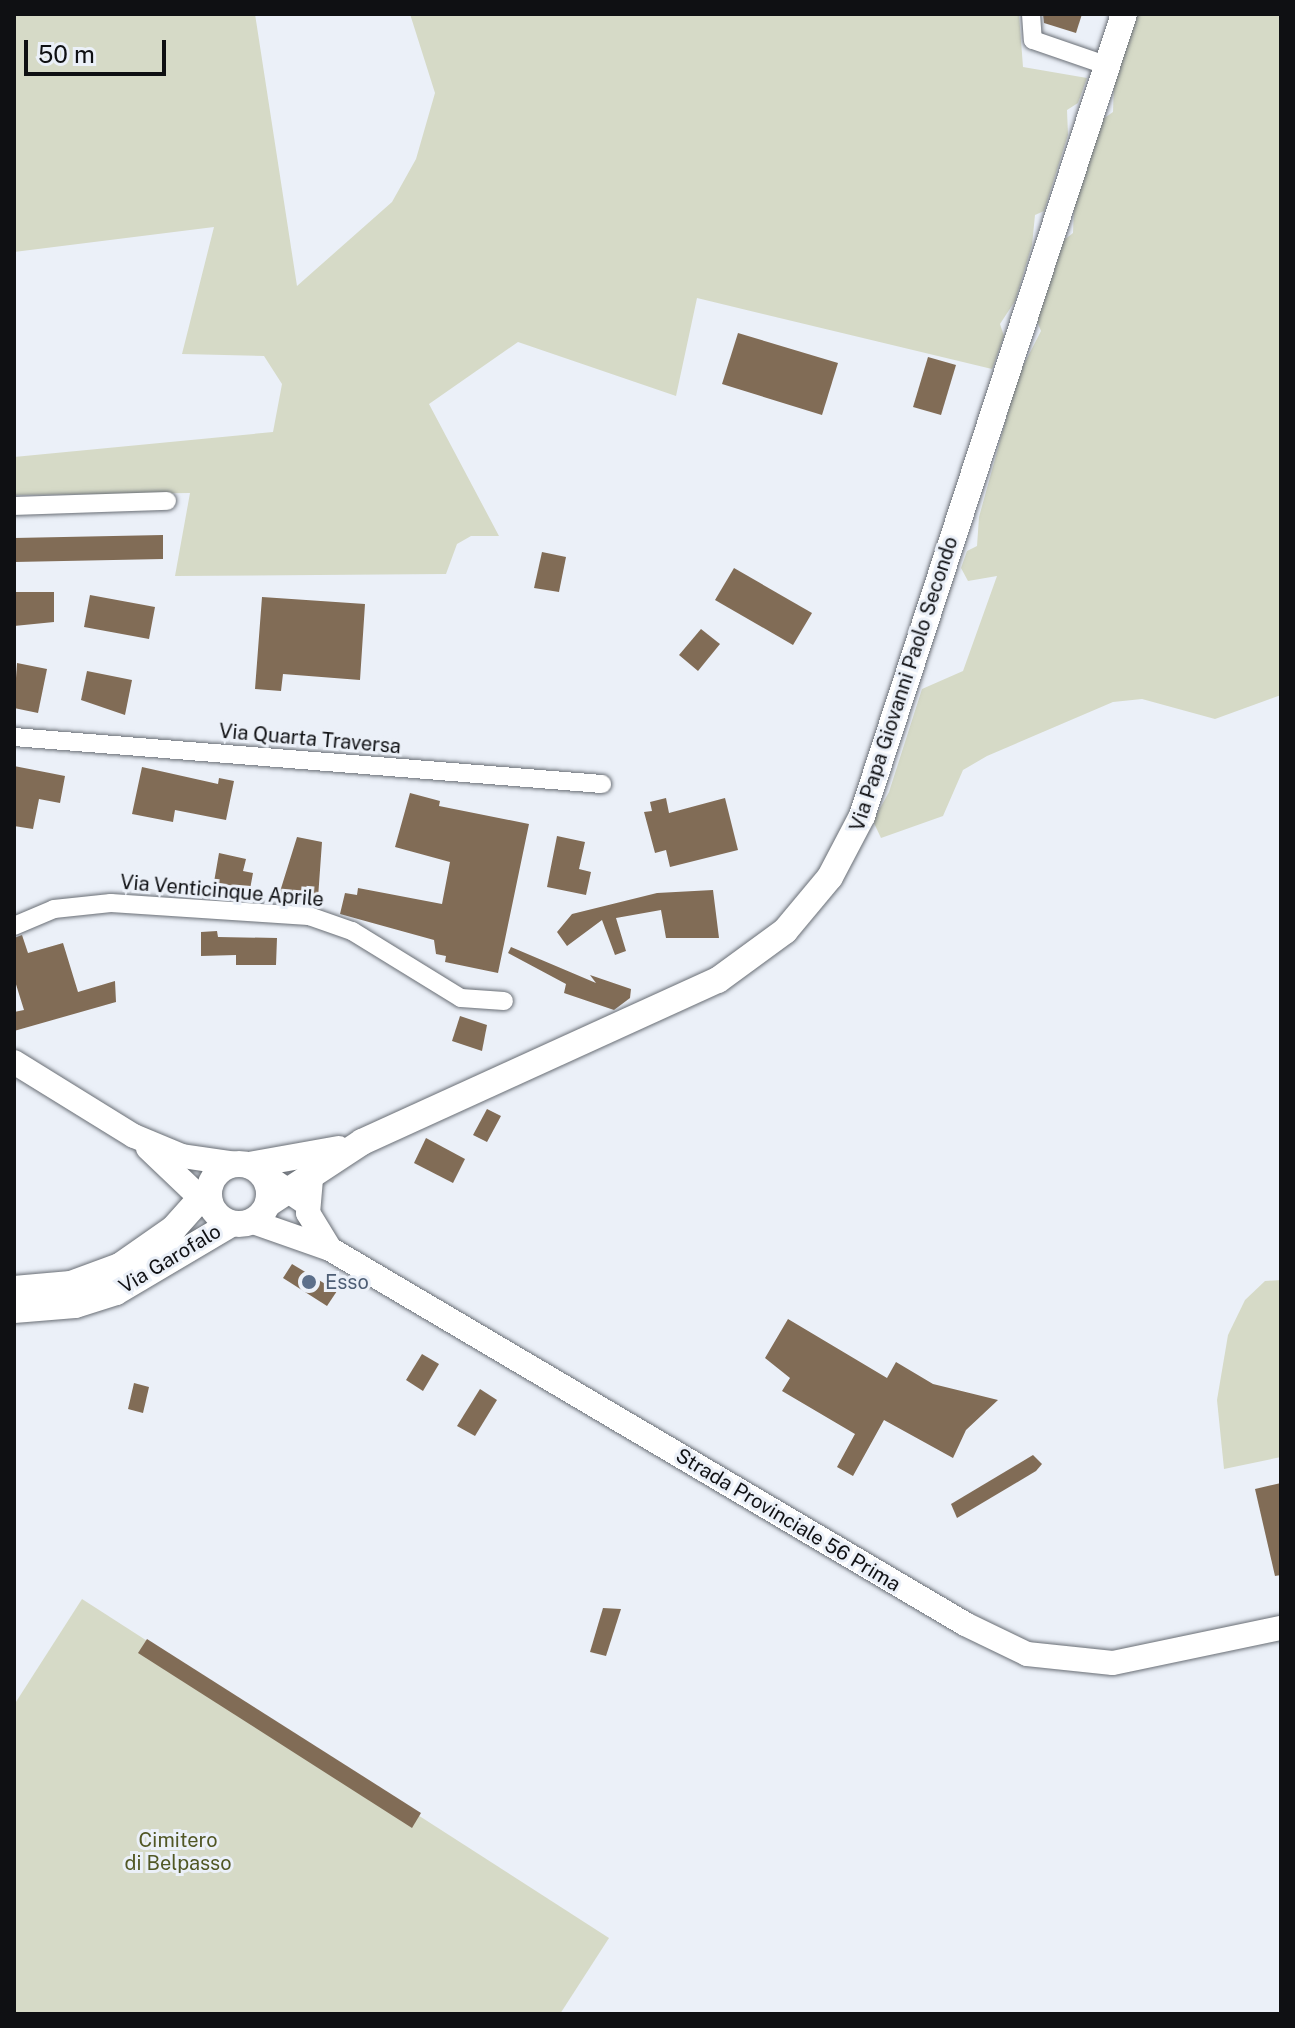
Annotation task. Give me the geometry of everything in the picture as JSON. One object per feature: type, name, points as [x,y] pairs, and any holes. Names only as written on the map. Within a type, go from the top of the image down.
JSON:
[{"type":"main road","name":"Via Papa Giovanni Paolo Secondo","points":[[362,1142],[718,980],[785,931],[830,877],[862,816],[1124,14]]},
{"type":"main road","points":[[228,1208],[218,1171],[362,1142]]},
{"type":"main road","points":[[228,1208],[303,1190],[362,1142]]},
{"type":"main road","points":[[228,1208],[270,1192],[248,1166]]},
{"type":"main road","name":"Via Garofalo","points":[[14,1289],[89,1280],[174,1228],[228,1208]]},
{"type":"main road","name":"Via Garofalo","points":[[14,1310],[106,1296],[228,1208]]},
{"type":"street","points":[[1031,14],[1033,40],[1108,66]]},
{"type":"street","points":[[14,506],[167,501]]},
{"type":"street","name":"Via Quarta Traversa","points":[[14,737],[602,784]]},
{"type":"street","name":"Via Venticinque Aprile","points":[[14,926],[54,909],[111,903],[309,916],[352,931],[461,998],[504,1001]]},
{"type":"street","points":[[14,1062],[134,1136],[182,1156],[248,1166],[303,1190],[330,1249]]},
{"type":"street","points":[[134,1136],[175,1173],[228,1208]]},
{"type":"street","points":[[174,1228],[180,1190],[175,1173]]},
{"type":"street","name":"Strada Provinciale 56 Prima","points":[[228,1208],[330,1249],[965,1624],[1027,1654],[1113,1663],[1281,1628]]},
{"type":"green space","points":[[14,14],[255,14],[297,286],[392,202],[416,159],[435,93],[410,14],[1019,14],[1023,67],[1087,78],[1078,103],[1067,110],[1068,135],[1044,211],[1035,215],[1032,245],[1015,301],[1000,324],[1004,336],[992,369],[697,298],[676,396],[518,342],[429,404],[499,536],[471,536],[457,544],[446,574],[175,576],[190,493],[14,495],[14,457],[273,432],[282,384],[264,356],[182,354],[214,227],[14,252]]},
{"type":"green space","points":[[1137,14],[1281,14],[1281,695],[1215,719],[1142,699],[1113,702],[987,756],[963,770],[943,816],[881,838],[873,821],[889,792],[922,689],[963,671],[997,576],[968,581],[961,568],[967,551],[977,546],[979,517],[1018,376],[1041,331],[1037,321],[1064,240],[1073,233],[1074,207],[1103,119],[1113,112],[1114,83]]},
{"type":"green space","points":[[1281,1280],[1281,1457],[1224,1469],[1217,1400],[1228,1335],[1245,1300],[1265,1281]]},
{"type":"green space","name":"Cimitero di Belpasso","points":[[82,1599],[609,1938],[560,2014],[14,2014],[14,1705]]},
{"type":"building","points":[[1043,14],[1082,14],[1076,33],[1044,23]]},
{"type":"building","points":[[738,333],[838,363],[822,415],[722,384]]},
{"type":"building","points":[[928,357],[956,365],[941,415],[913,407]]},
{"type":"building","points":[[163,535],[163,559],[14,562],[14,538]]},
{"type":"building","points":[[542,552],[566,557],[559,592],[534,588]]},
{"type":"building","points":[[734,568],[812,613],[793,645],[715,600]]},
{"type":"building","points":[[14,592],[54,592],[54,622],[14,626]]},
{"type":"building","points":[[90,595],[155,607],[149,639],[84,627]]},
{"type":"building","points":[[262,597],[365,604],[360,680],[283,674],[281,691],[255,689]]},
{"type":"building","points":[[701,629],[720,644],[698,671],[679,655]]},
{"type":"building","points":[[17,663],[47,669],[38,713],[14,708]]},
{"type":"building","points":[[87,671],[132,680],[125,715],[81,700]]},
{"type":"building","points":[[14,766],[65,776],[60,803],[39,799],[33,829],[14,826]]},
{"type":"building","points":[[142,767],[218,784],[219,778],[234,781],[226,820],[175,810],[173,822],[132,814]]},
{"type":"building","points":[[410,793],[440,801],[439,806],[529,824],[498,973],[445,962],[446,956],[436,954],[434,940],[340,914],[345,893],[357,895],[358,888],[442,904],[450,862],[395,847]]},
{"type":"building","points":[[666,798],[669,813],[725,798],[738,850],[670,867],[666,850],[655,853],[644,812],[652,811],[650,802]]},
{"type":"building","points":[[557,836],[585,842],[579,869],[591,872],[586,895],[547,887]]},
{"type":"building","points":[[297,837],[322,842],[318,898],[309,896],[308,904],[278,898]]},
{"type":"building","points":[[219,853],[246,859],[243,871],[253,873],[248,900],[232,897],[234,886],[214,882]]},
{"type":"building","points":[[713,890],[719,938],[666,938],[661,910],[616,918],[626,951],[615,955],[602,920],[567,946],[557,932],[572,914],[657,893]]},
{"type":"building","points":[[217,931],[218,937],[277,938],[276,965],[236,965],[236,955],[201,956],[201,932]]},
{"type":"building","points":[[22,935],[28,953],[63,943],[78,992],[115,981],[116,1002],[14,1031],[14,1012],[24,1010],[14,978],[14,938]]},
{"type":"building","points":[[511,947],[596,983],[590,975],[631,989],[630,998],[614,1010],[564,993],[566,984],[508,953]]},
{"type":"building","points":[[460,1016],[487,1025],[482,1051],[452,1041]]},
{"type":"building","points":[[487,1109],[501,1116],[487,1142],[473,1135]]},
{"type":"building","points":[[426,1138],[465,1159],[453,1183],[414,1163]]},
{"type":"building","points":[[292,1264],[337,1291],[327,1306],[283,1278]]},
{"type":"building","points":[[788,1319],[887,1378],[896,1362],[933,1384],[998,1400],[966,1430],[953,1458],[884,1420],[853,1476],[837,1467],[855,1434],[782,1391],[790,1378],[765,1358]]},
{"type":"building","points":[[422,1354],[439,1364],[423,1391],[406,1380]]},
{"type":"building","points":[[134,1383],[149,1387],[143,1413],[128,1409]]},
{"type":"building","points":[[480,1389],[497,1400],[475,1436],[457,1426]]},
{"type":"building","points":[[1033,1455],[1042,1464],[1036,1471],[957,1518],[951,1504]]},
{"type":"building","points":[[1281,1483],[1281,1575],[1275,1576],[1255,1489]]},
{"type":"building","points":[[603,1608],[621,1609],[606,1656],[590,1652]]},
{"type":"building","points":[[147,1639],[421,1813],[412,1828],[138,1653]]},
{"type":"place","name":"Esso","points":[[309,1282]]}]
